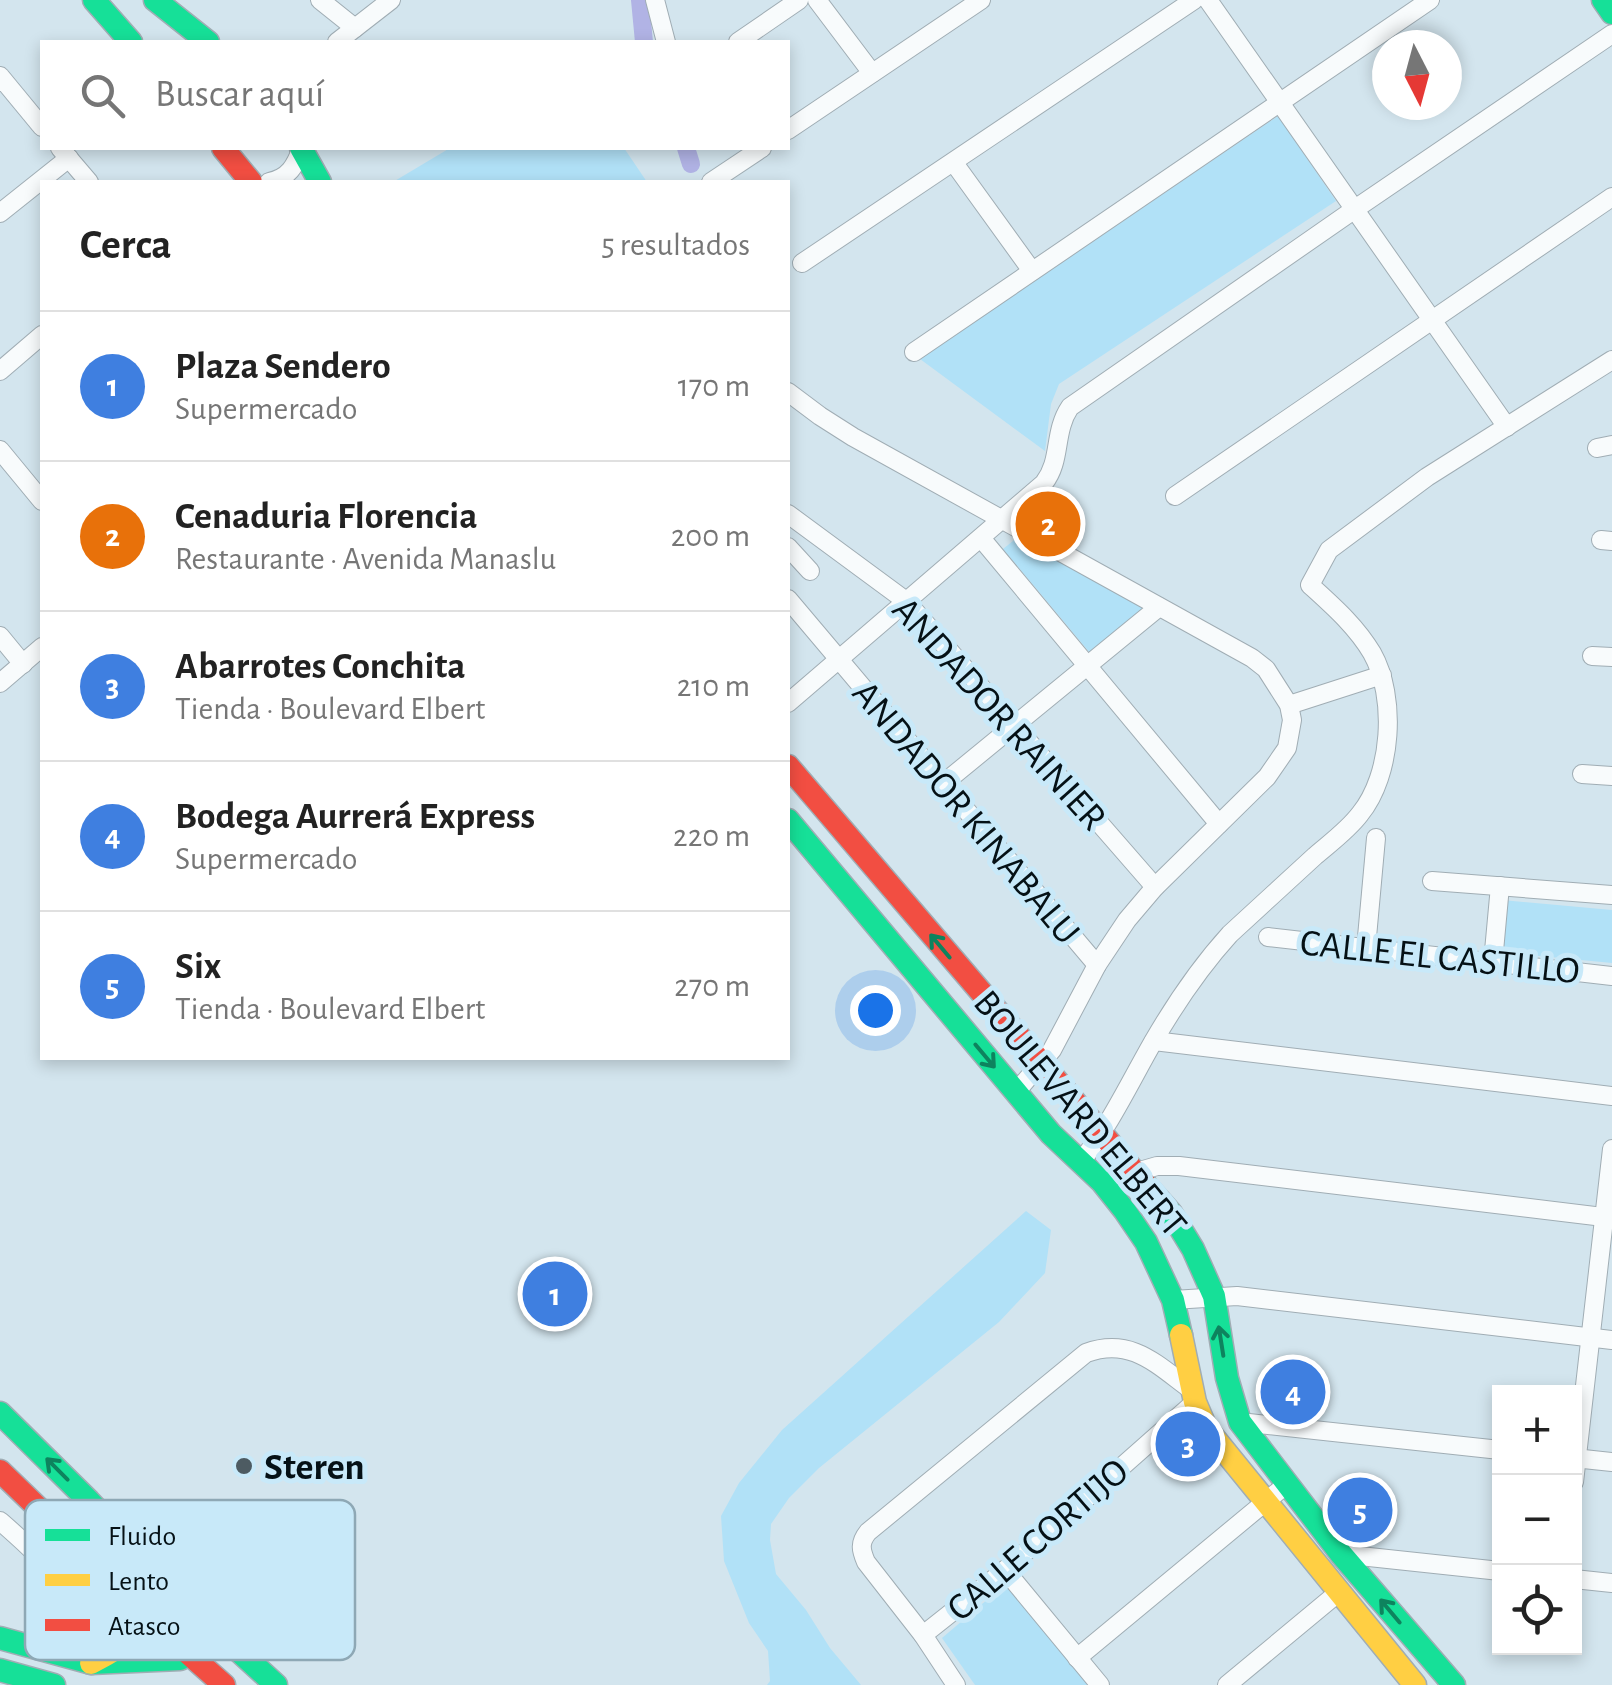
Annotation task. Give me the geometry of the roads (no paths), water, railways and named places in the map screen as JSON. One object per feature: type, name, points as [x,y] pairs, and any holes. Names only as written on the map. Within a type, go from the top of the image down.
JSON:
[{"type":"street","points":[[94,0],[129,40]]},
{"type":"street","points":[[156,0],[206,40]]},
{"type":"street","points":[[320,0],[356,28]]},
{"type":"street","points":[[340,40],[392,0]]},
{"type":"street","points":[[655,0],[665,40]]},
{"type":"street","points":[[741,40],[798,0]]},
{"type":"street","points":[[817,0],[872,73]]},
{"type":"street","points":[[790,129],[981,0]]},
{"type":"street","points":[[802,263],[1194,0]]},
{"type":"street","points":[[1208,0],[1507,427]]},
{"type":"street","points":[[914,352],[1430,0]]},
{"type":"street","points":[[1604,0],[1612,13]]},
{"type":"street","points":[[790,701],[1044,484],[1052,473],[1059,428],[1070,406],[1612,34]]},
{"type":"street","points":[[0,76],[40,125]]},
{"type":"street","points":[[225,150],[251,180]]},
{"type":"street","points":[[275,180],[286,176],[301,150]]},
{"type":"street","points":[[303,150],[319,180]]},
{"type":"street","points":[[713,180],[759,150]]},
{"type":"street","points":[[0,213],[64,153],[88,180]]},
{"type":"street","points":[[954,163],[1032,272]]},
{"type":"street","points":[[1175,496],[1612,197]]},
{"type":"street","points":[[0,370],[40,337]]},
{"type":"street","points":[[1080,1163],[1102,1136],[1184,992],[1230,934],[1358,817],[1384,768],[1386,704],[1382,676],[1350,622],[1310,585],[1328,550],[1427,476],[1612,360]]},
{"type":"street","points":[[790,394],[853,436],[1252,658],[1266,669],[1289,705],[1292,720],[1287,748],[1267,777],[1155,886],[1126,920],[1052,1050],[1016,1092]]},
{"type":"street","points":[[0,450],[40,494]]},
{"type":"street","name":"ANDADOR RAINIER","points":[[790,515],[906,602],[1155,886]]},
{"type":"street","points":[[981,538],[1219,824]]},
{"type":"street","points":[[790,549],[810,571]]},
{"type":"street","name":"ANDADOR KINABALU","points":[[790,601],[1097,965]]},
{"type":"street","points":[[944,784],[1159,606]]},
{"type":"street","points":[[0,636],[23,664]]},
{"type":"street","points":[[0,683],[40,649]]},
{"type":"street","points":[[1592,656],[1612,657]]},
{"type":"street","points":[[1289,705],[1382,676]]},
{"type":"street","name":"BOULEVARD ELBERT","points":[[790,768],[1183,1230],[1214,1296],[1227,1378],[1240,1422],[1342,1554],[1454,1685]]},
{"type":"street","points":[[1582,774],[1612,776]]},
{"type":"street","name":"BOULEVARD ELBERT","points":[[790,822],[1051,1134],[1102,1182],[1146,1242],[1173,1300],[1194,1397],[1206,1428],[1415,1685]]},
{"type":"street","points":[[1366,948],[1376,838]]},
{"type":"street","points":[[1432,881],[1612,895]]},
{"type":"street","points":[[1493,962],[1500,886]]},
{"type":"street","name":"CALLE EL CASTILLO","points":[[1268,937],[1612,976]]},
{"type":"street","points":[[1154,1042],[1612,1096]]},
{"type":"street","points":[[1582,1410],[1608,1218],[1612,1149]]},
{"type":"street","points":[[1102,1182],[1157,1166],[1179,1166],[1608,1218]]},
{"type":"street","points":[[1173,1300],[1214,1296],[1258,1298],[1612,1340]]},
{"type":"street","points":[[956,1685],[866,1562],[861,1550],[868,1532],[1086,1353],[1112,1347],[1137,1352],[1194,1397]]},
{"type":"street","name":"CALLE CORTIJO","points":[[923,1636],[1005,1570],[1194,1397]]},
{"type":"street","points":[[0,1413],[88,1500]]},
{"type":"street","points":[[1240,1422],[1492,1449]]},
{"type":"street","points":[[1582,1459],[1612,1462]]},
{"type":"street","points":[[0,1471],[30,1500]]},
{"type":"street","points":[[1078,1658],[1287,1484]]},
{"type":"street","points":[[0,1520],[25,1545]]},
{"type":"street","points":[[1342,1554],[1492,1570]]},
{"type":"street","points":[[1005,1570],[1100,1685]]},
{"type":"street","points":[[1582,1580],[1612,1584]]},
{"type":"street","points":[[1227,1685],[1340,1592]]},
{"type":"street","points":[[0,1638],[25,1645]]},
{"type":"street","points":[[80,1660],[150,1660]]},
{"type":"street","points":[[195,1660],[215,1682],[250,1662],[276,1685]]},
{"type":"street","points":[[0,1670],[54,1685]]},
{"type":"waterway","points":[[640,0],[644,40]]},
{"type":"waterway","points":[[687,150],[691,164]]},
{"type":"place","name":"Cenaduria Florencia","points":[[1048,524]]},
{"type":"place","name":"Plaza Sendero","points":[[555,1294]]},
{"type":"place","name":"Bodega Aurrerá Express","points":[[1293,1392]]},
{"type":"place","name":"Abarrotes Conchita","points":[[1188,1444]]},
{"type":"place","name":"Steren","points":[[244,1466]]},
{"type":"place","name":"Six","points":[[1360,1510]]}]
